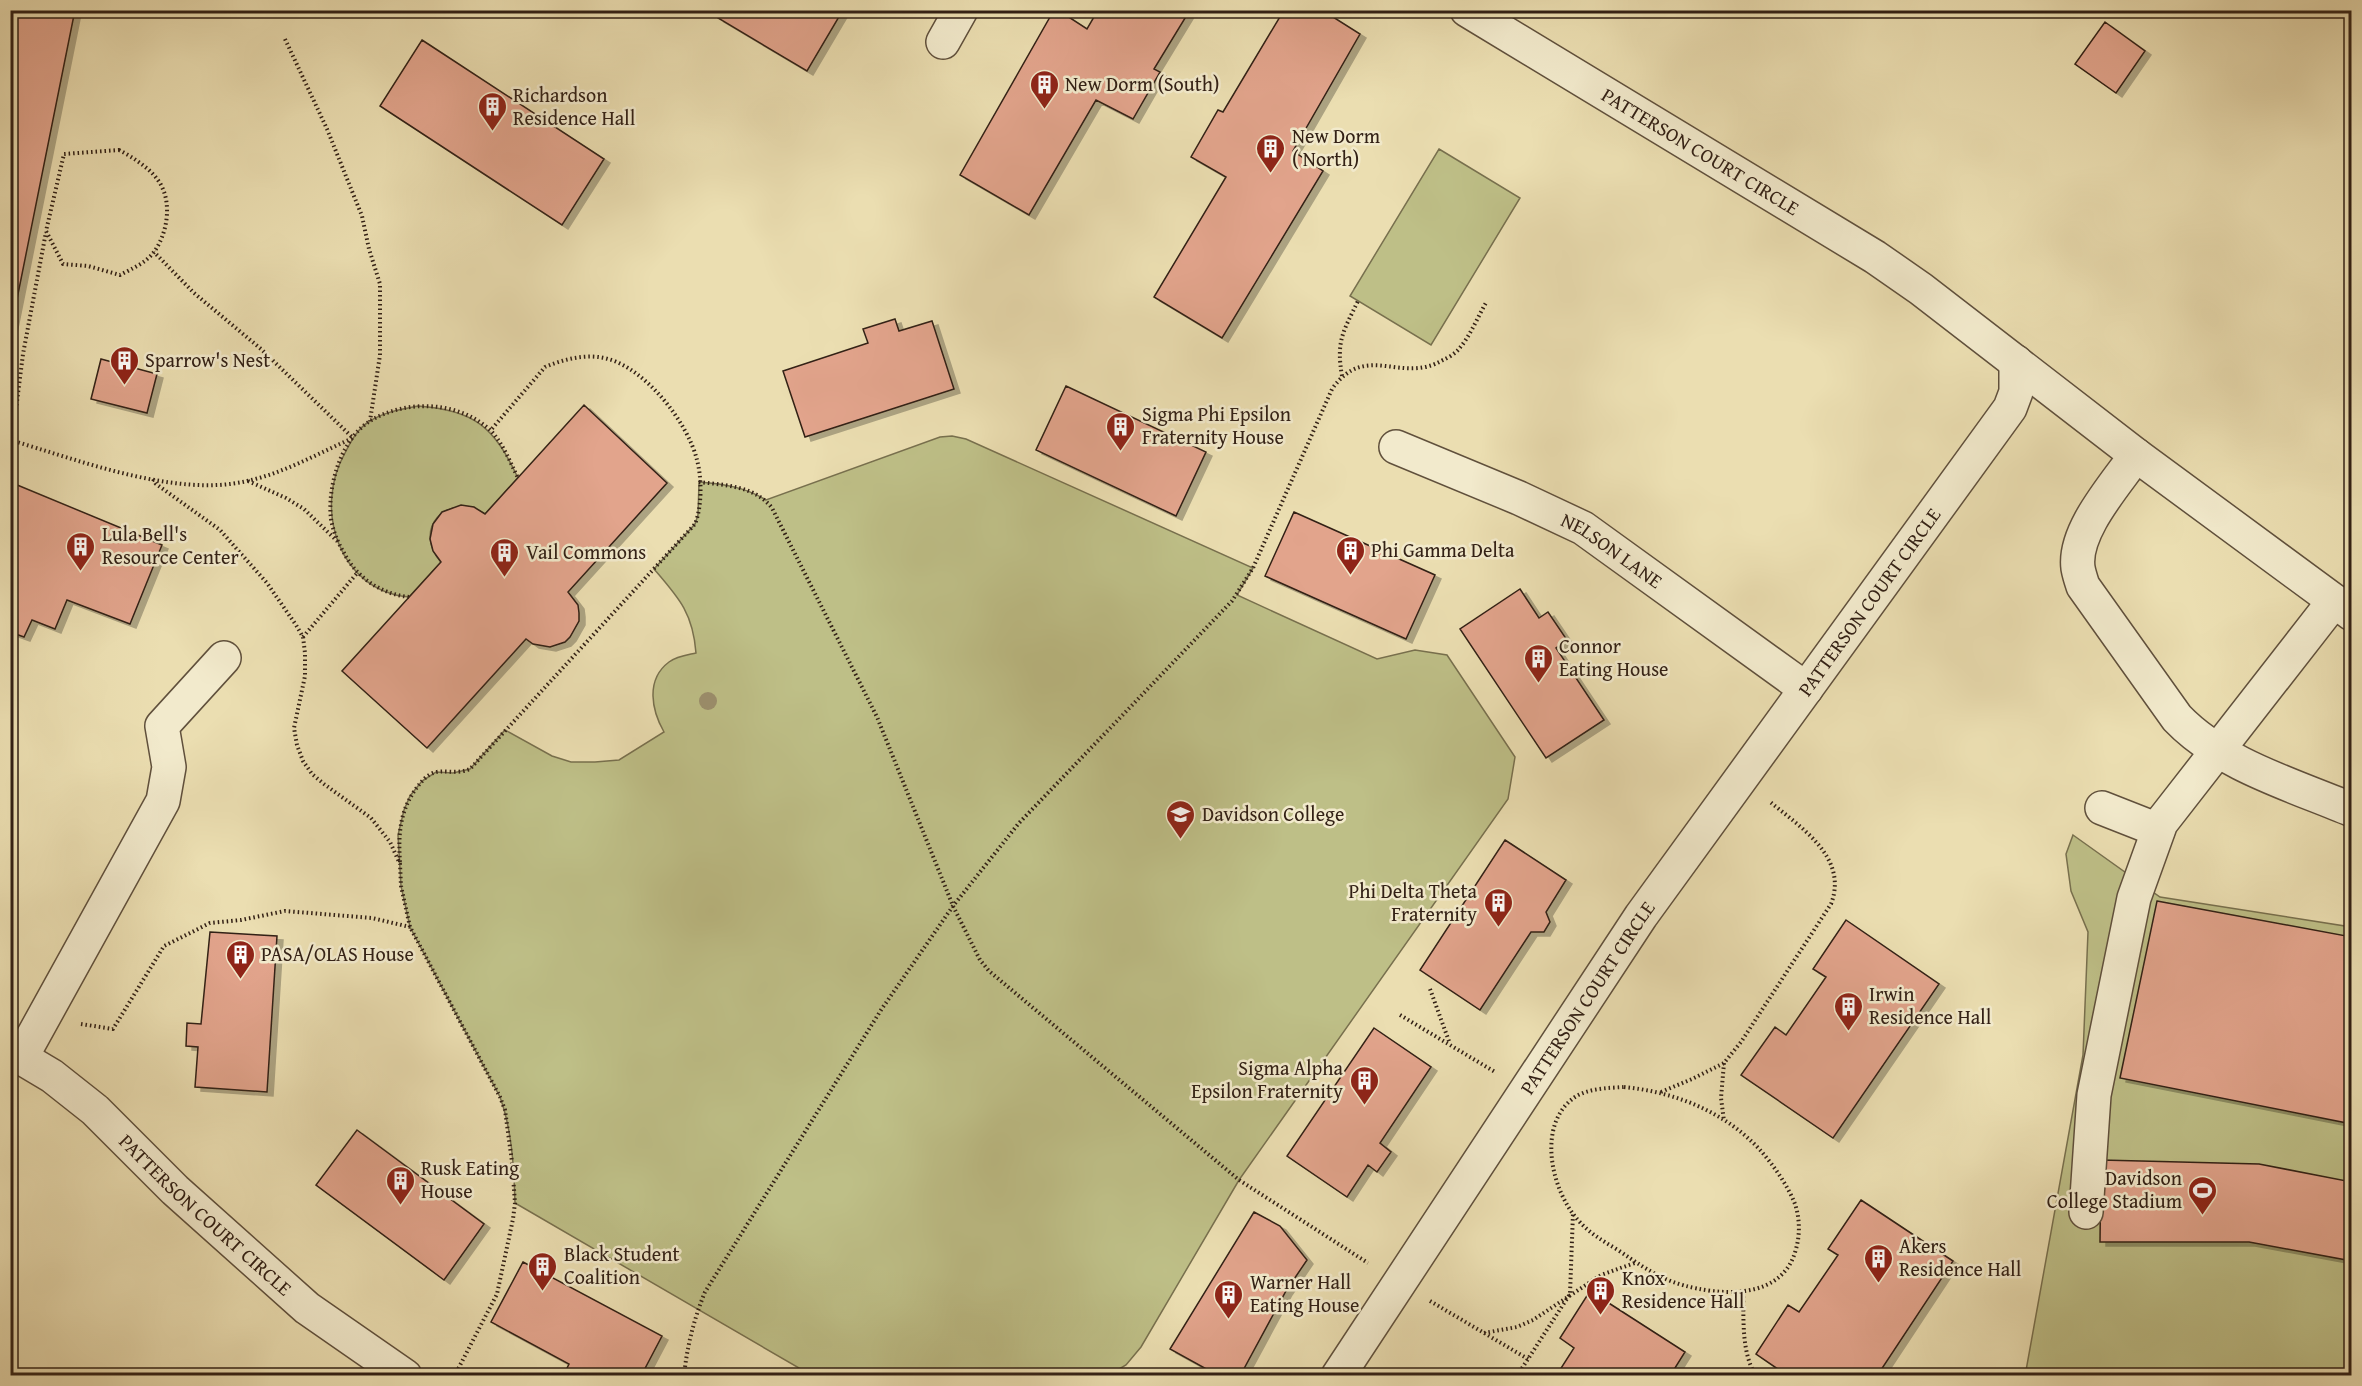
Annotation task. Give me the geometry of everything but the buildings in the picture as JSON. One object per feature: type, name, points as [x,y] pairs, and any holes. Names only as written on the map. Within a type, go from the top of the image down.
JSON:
[{"type":"street","points":[[943,42],[962,10]]},
{"type":"street","name":"PATTERSON COURT CIRCLE","points":[[1338,1376],[1641,916],[2010,408],[2016,392],[2016,362],[1921,289],[1875,257],[1467,10]]},
{"type":"street","points":[[2016,362],[2136,455],[2343,607],[2218,749],[2160,824],[2134,898],[2094,1095],[2086,1212]]},
{"type":"street","name":"NELSON LANE","points":[[1396,447],[1519,498],[1582,528],[1806,689]]},
{"type":"street","points":[[2136,455],[2090,520],[2082,537],[2078,567],[2083,586],[2177,718],[2191,733],[2239,762],[2352,810]]},
{"type":"street","points":[[16,1054],[163,801],[169,767],[162,726],[224,658]]},
{"type":"street","points":[[2102,808],[2158,830]]},
{"type":"street","name":"PATTERSON COURT CIRCLE","points":[[16,1054],[52,1076],[94,1110],[175,1190],[307,1308],[405,1376]]},
{"type":"path","points":[[285,39],[327,129],[362,216],[380,284],[380,355],[369,421]]},
{"type":"path","points":[[46,231],[63,264],[88,266],[120,275],[140,264],[154,252],[167,223],[161,186],[135,158],[118,150],[64,154],[46,231],[23,354],[11,441],[153,479],[210,485],[248,481],[295,464],[353,438]]},
{"type":"path","points":[[154,252],[202,301],[261,349],[353,438]]},
{"type":"path","points":[[1342,376],[1339,346],[1341,335],[1358,301]]},
{"type":"path","points":[[684,1376],[693,1323],[705,1292],[881,1010],[953,906],[1019,823],[1233,600],[1252,568],[1332,389],[1342,376],[1362,366],[1378,364],[1409,370],[1435,365],[1458,350],[1487,301]]},
{"type":"path","points":[[456,1372],[497,1294],[515,1203],[512,1162],[505,1110],[500,1097],[410,927],[401,886],[399,835],[404,810],[410,796],[430,774],[463,772],[470,769],[695,524],[698,515],[698,461],[693,447],[669,404],[632,370],[609,359],[578,358],[545,367],[490,431]]},
{"type":"path","points":[[337,542],[331,519],[331,491],[341,459],[353,438],[369,421],[394,411],[418,406],[444,407],[465,414],[490,431],[506,453],[518,478]]},
{"type":"path","points":[[153,479],[156,484],[226,537],[267,583],[303,637],[306,653],[305,676],[294,729],[303,761],[318,779],[371,818],[383,830],[400,864]]},
{"type":"path","points":[[248,481],[304,508],[337,542],[349,562],[366,580],[396,596],[409,597]]},
{"type":"path","points":[[699,482],[735,486],[754,492],[766,500],[772,508],[877,717],[953,906],[980,960],[989,971],[1239,1180],[1399,1282],[1528,1359]]},
{"type":"path","points":[[303,637],[358,572]]},
{"type":"path","points":[[1660,1092],[1724,1063],[1831,904],[1836,881],[1823,850],[1812,836],[1767,799]]},
{"type":"path","points":[[79,1023],[113,1029],[164,946],[210,923],[241,920],[285,911],[372,918],[410,927]]},
{"type":"path","points":[[1430,988],[1450,1045]]},
{"type":"path","points":[[1400,1015],[1503,1077]]},
{"type":"path","points":[[1724,1063],[1721,1098],[1724,1121]]},
{"type":"path","points":[[1624,1087],[1660,1092],[1676,1096],[1724,1121],[1760,1151],[1783,1180],[1795,1205],[1800,1235],[1794,1258],[1786,1271],[1773,1283],[1734,1293],[1684,1286],[1657,1276],[1589,1232],[1573,1212],[1559,1184],[1552,1160],[1551,1141],[1554,1125],[1567,1104],[1577,1096],[1597,1090],[1624,1087]]},
{"type":"path","points":[[1517,1376],[1570,1294],[1573,1212]]},
{"type":"path","points":[[1484,1333],[1516,1327],[1533,1320],[1601,1275],[1636,1263]]},
{"type":"path","points":[[1743,1292],[1745,1344],[1749,1365],[1756,1376]]},
{"type":"green space","points":[[1439,149],[1520,198],[1431,345],[1350,296]]},
{"type":"green space","points":[[418,406],[454,412],[480,424],[500,446],[518,478],[485,514],[471,508],[458,507],[437,517],[430,538],[433,550],[441,562],[409,597],[385,591],[365,580],[350,564],[339,544],[333,522],[332,498],[336,475],[345,453],[352,439],[362,427],[381,415]]},
{"type":"green space","points":[[952,436],[966,439],[1253,568],[1237,595],[1377,659],[1415,650],[1447,655],[1515,757],[1508,799],[1239,1180],[1141,1347],[1126,1365],[1109,1375],[811,1375],[515,1203],[510,1136],[500,1097],[410,927],[401,886],[398,835],[410,796],[422,781],[436,772],[453,773],[470,769],[505,730],[552,756],[571,762],[619,760],[664,732],[654,705],[656,678],[661,669],[672,660],[696,653],[688,616],[671,589],[654,569],[695,524],[698,515],[699,482],[734,487],[766,500],[940,437]]},
{"type":"green space","name":"Davidson College Stadium","points":[[2073,835],[2160,897],[2351,927],[2351,1375],[2025,1376],[2083,1055],[2088,932],[2071,891],[2066,854]]},
{"type":"place","name":"New Dorm (South)","points":[[1044,110]]},
{"type":"place","name":"Richardson Residence Hall","points":[[492,132]]},
{"type":"place","name":"New Dorm ( North)","points":[[1271,174]]},
{"type":"place","name":"Sparrow's Nest","points":[[124,386]]},
{"type":"place","name":"Sigma Phi Epsilon Fraternity House","points":[[1121,452]]},
{"type":"place","name":"Lula Bell's Resource Center","points":[[81,572]]},
{"type":"place","name":"Phi Gamma Delta","points":[[1350,576]]},
{"type":"place","name":"Vail Commons","points":[[505,578]]},
{"type":"place","name":"Connor Eating House","points":[[1538,684]]},
{"type":"place","name":"Davidson College","points":[[1181,840]]},
{"type":"place","name":"Phi Delta Theta Fraternity","points":[[1498,928]]},
{"type":"place","name":"PASA/OLAS House","points":[[240,980]]},
{"type":"place","name":"Irwin Residence Hall","points":[[1848,1032]]},
{"type":"place","name":"Sigma Alpha Epsilon Fraternity","points":[[1364,1106]]},
{"type":"place","name":"Rusk Eating House","points":[[400,1206]]},
{"type":"place","name":"Davidson College Stadium","points":[[2203,1216]]},
{"type":"place","name":"Akers Residence Hall","points":[[1878,1284]]},
{"type":"place","name":"Black Student Coalition","points":[[543,1292]]},
{"type":"place","name":"Knox Residence Hall","points":[[1601,1316]]},
{"type":"place","name":"Warner Hall Eating House","points":[[1229,1320]]}]
